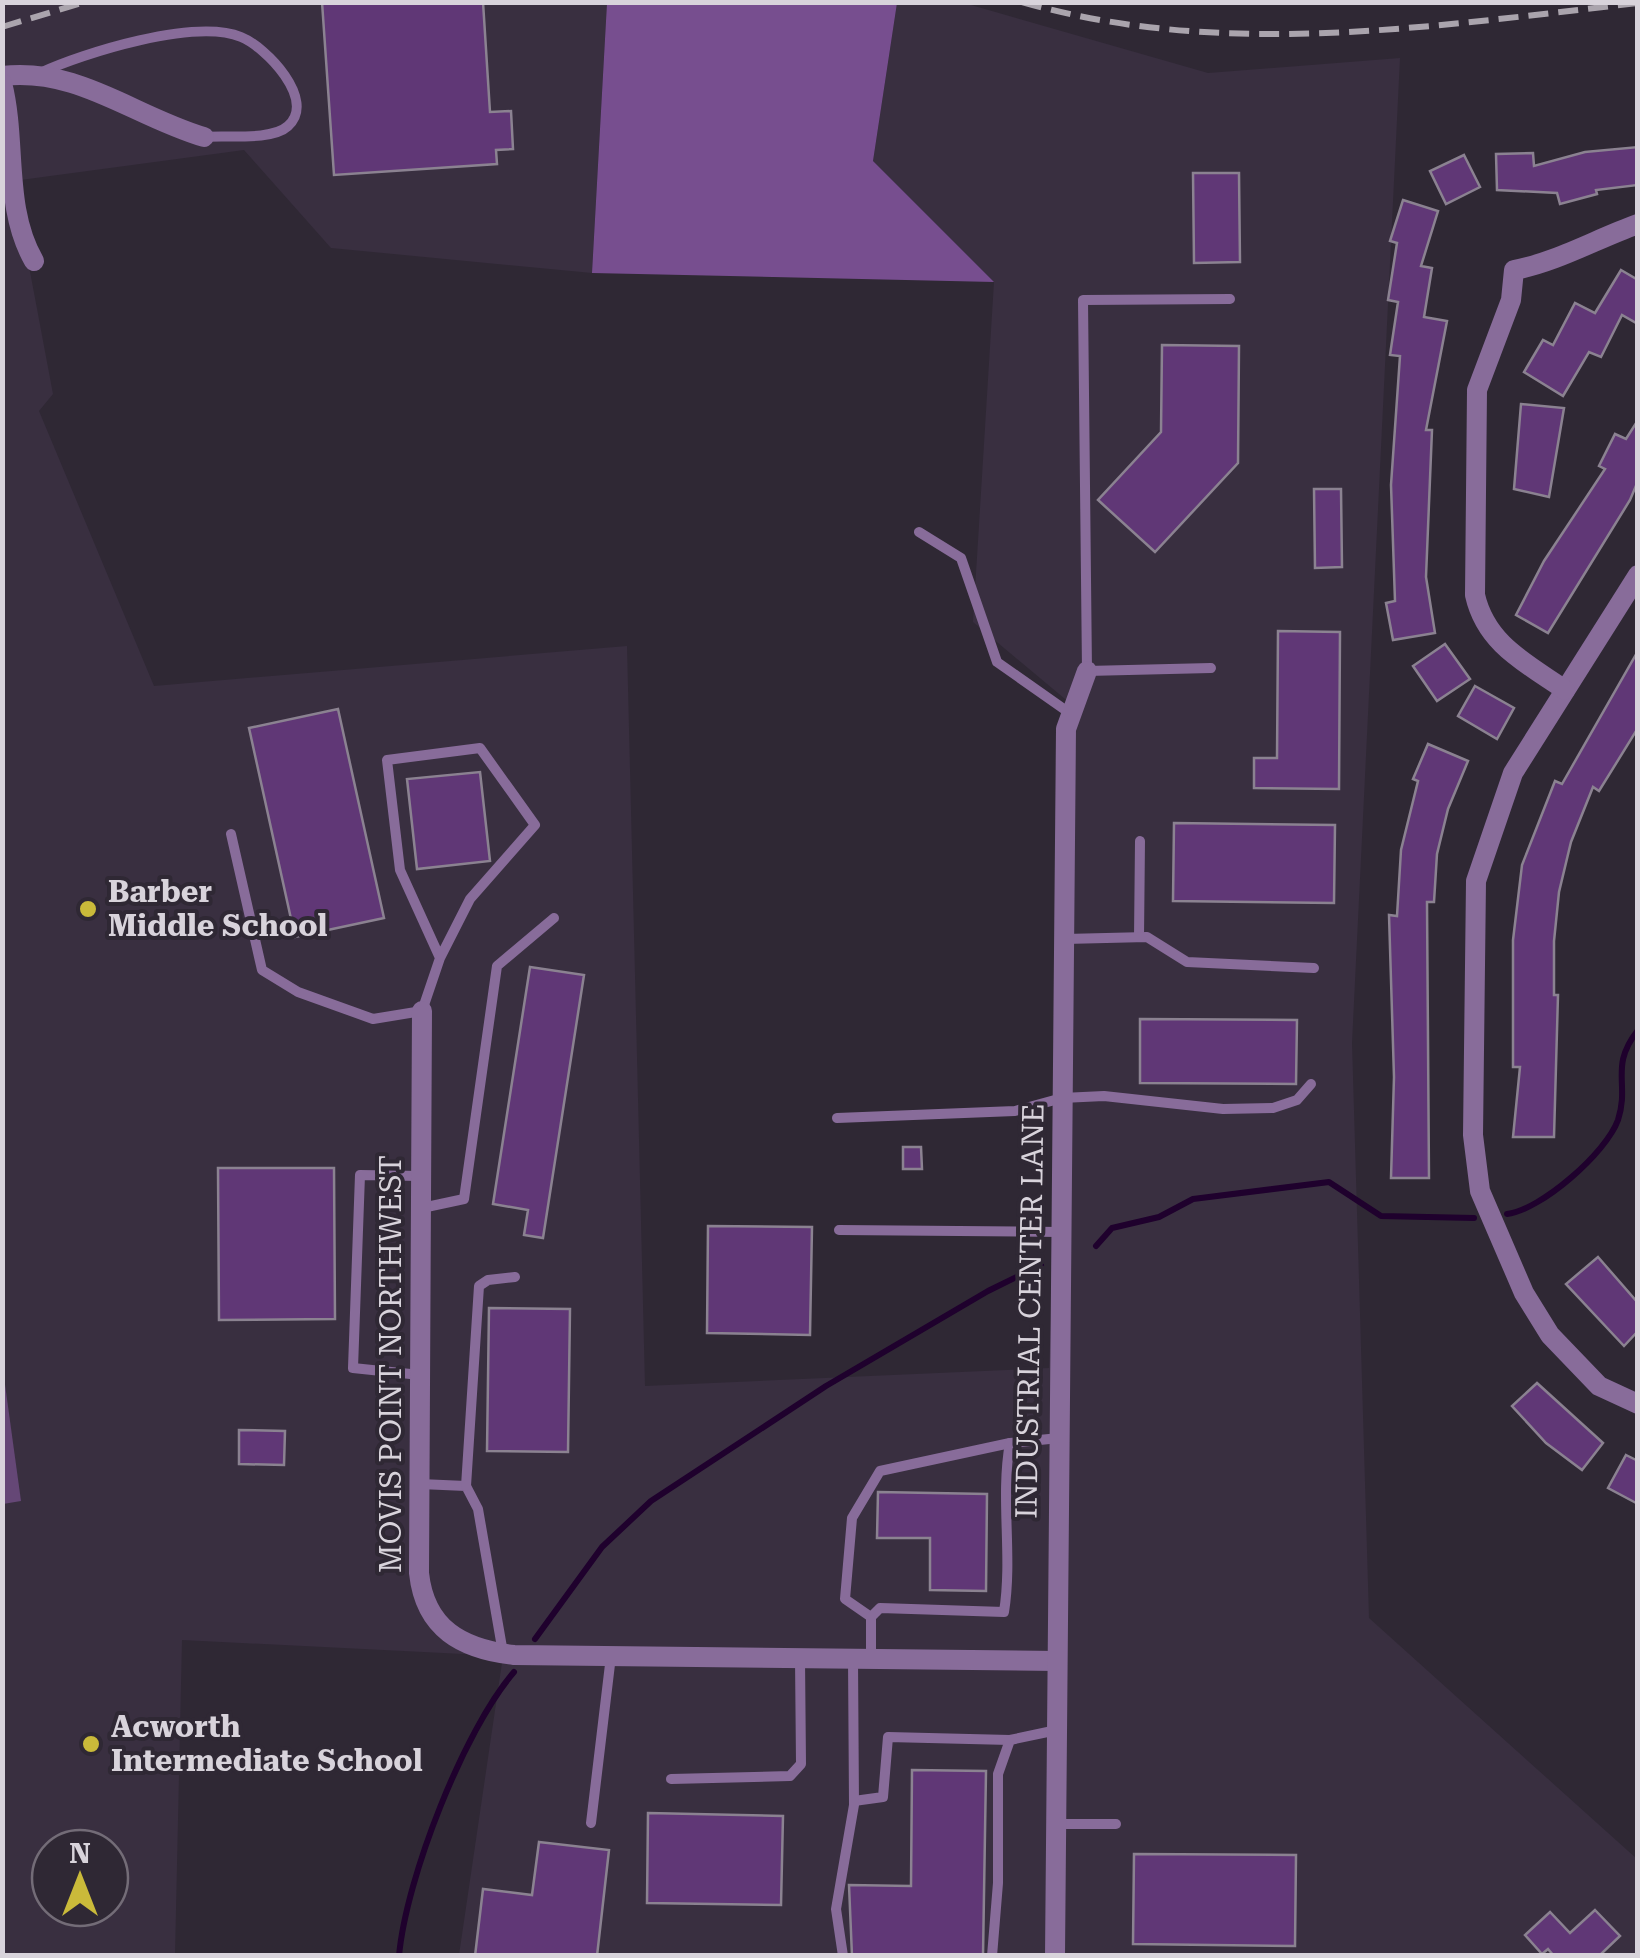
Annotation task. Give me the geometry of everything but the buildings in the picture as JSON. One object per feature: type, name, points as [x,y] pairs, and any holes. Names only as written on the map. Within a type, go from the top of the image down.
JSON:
[{"type":"street","points":[[34,261],[16,221],[12,120],[2,79],[40,73],[70,78],[150,118],[204,137]]},
{"type":"street","points":[[1565,690],[1501,646],[1481,622],[1475,595],[1477,390],[1496,330],[1511,300],[1514,270],[1546,264],[1579,245],[1638,224]]},
{"type":"street","points":[[1638,574],[1513,772],[1476,881],[1473,1136],[1480,1191],[1524,1293],[1550,1335],[1600,1386],[1638,1404]]},
{"type":"street","name":"INDUSTRIAL CENTER LANE","points":[[1056,1956],[1066,730],[1087,672]]},
{"type":"street","name":"MOVIS POINT NORTHWEST","points":[[422,1011],[419,1572],[427,1611],[450,1636],[469,1647],[504,1654],[1057,1661]]},
{"type":"lane","points":[[40,73],[106,48],[142,40],[202,33],[238,35],[279,64],[289,80],[295,113],[290,126],[278,132],[204,137]]},
{"type":"lane","points":[[1210,668],[1087,672],[1084,300],[1230,299]]},
{"type":"lane","points":[[919,532],[961,558],[997,662],[1071,715]]},
{"type":"lane","points":[[231,834],[262,970],[298,992],[374,1019],[422,1011],[440,958],[470,899],[535,825],[480,748],[388,760],[400,870],[440,958]]},
{"type":"lane","points":[[1139,938],[1140,841]]},
{"type":"lane","points":[[421,1208],[464,1198],[497,966],[554,918]]},
{"type":"lane","points":[[1064,940],[1147,937],[1187,962],[1314,968]]},
{"type":"lane","points":[[837,1118],[1015,1111],[1062,1098],[1104,1096],[1223,1110],[1273,1108],[1297,1100],[1310,1084]]},
{"type":"lane","points":[[420,1375],[354,1368],[360,1175],[421,1176]]},
{"type":"lane","points":[[838,1230],[1061,1232]]},
{"type":"lane","points":[[504,1654],[478,1509],[466,1486],[479,1286],[488,1280],[515,1277]]},
{"type":"lane","points":[[871,1617],[845,1599],[852,1518],[880,1471],[1010,1442],[1059,1438]]},
{"type":"lane","points":[[843,1956],[836,1909],[849,1853],[862,1659],[871,1617],[880,1608],[1004,1612],[1011,1570],[1006,1519],[1010,1442]]},
{"type":"lane","points":[[419,1484],[466,1486]]},
{"type":"lane","points":[[591,1823],[611,1656]]},
{"type":"lane","points":[[670,1778],[790,1776],[802,1764],[800,1659]]},
{"type":"lane","points":[[854,1801],[883,1797],[888,1737],[1010,1740],[1057,1730]]},
{"type":"lane","points":[[992,1956],[998,1883],[998,1774],[1010,1740]]},
{"type":"lane","points":[[1056,1824],[1116,1824]]},
{"type":"shaded area","points":[[3,3],[607,3],[592,273],[331,248],[244,150],[13,181],[53,394],[39,411],[154,686],[627,646],[645,1386],[1049,1368],[1077,709],[973,622],[994,282],[873,161],[897,3],[964,3],[1208,73],[1400,58],[1352,1043],[1369,1618],[1637,1859],[1637,1955],[459,1955],[503,1656],[182,1640],[175,1955],[3,1955]]},
{"type":"shaded area","points":[[607,3],[897,3],[873,161],[994,282],[592,273]]},
{"type":"shaded area","points":[[3,1370],[21,1501],[2,1504]]},
{"type":"waterway","points":[[1507,1214],[1537,1202],[1571,1178],[1611,1133],[1621,1107],[1624,1054],[1638,1030]]},
{"type":"waterway","points":[[1096,1246],[1112,1228],[1159,1217],[1193,1199],[1329,1182],[1381,1216],[1474,1218]]},
{"type":"waterway","points":[[535,1639],[602,1547],[651,1501],[826,1386],[988,1291],[1041,1265]]},
{"type":"waterway","points":[[399,1956],[413,1887],[440,1806],[476,1730],[514,1672]]},
{"type":"railway","points":[[2,27],[85,2]]},
{"type":"railway","points":[[1022,2],[1098,20],[1252,34],[1406,28],[1638,3]]},
{"type":"place","name":"Barber Middle School","points":[[88,909]]},
{"type":"place","name":"Acworth Intermediate School","points":[[91,1744]]}]
